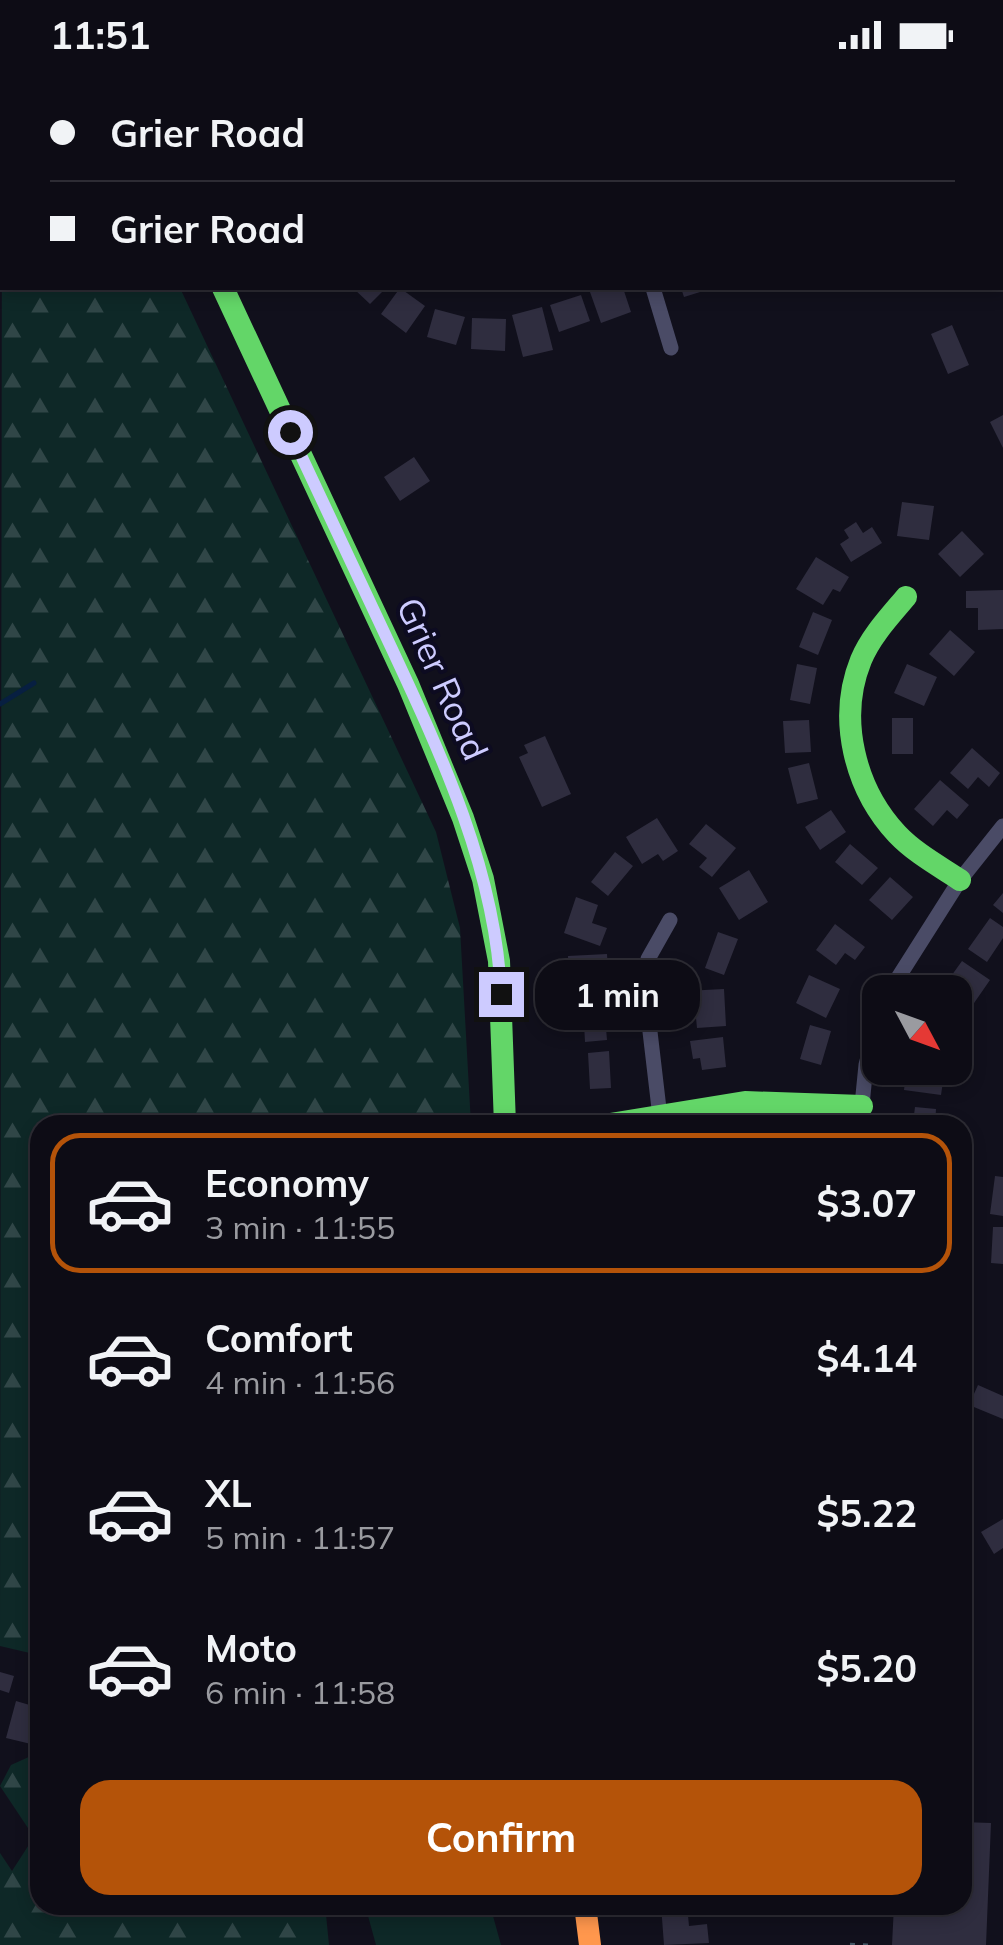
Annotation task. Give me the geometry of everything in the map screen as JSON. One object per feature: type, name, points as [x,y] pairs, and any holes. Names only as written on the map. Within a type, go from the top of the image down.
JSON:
[{"type":"street","name":"Grier Road","points":[[224,290],[408,684],[464,818],[483,879],[500,961],[506,1115]]},
{"type":"street","points":[[654,290],[672,348]]},
{"type":"street","points":[[906,597],[860,664],[850,720],[854,752],[862,780],[881,815],[899,836],[960,880]]},
{"type":"street","points":[[900,975],[960,880],[1003,826]]},
{"type":"street","points":[[660,1115],[646,989],[648,958],[670,920]]},
{"type":"street","points":[[861,1115],[864,1085]]},
{"type":"street","points":[[671,1115],[745,1102],[853,1115]]},
{"type":"street","points":[[586,1915],[590,1945]]},
{"type":"path","points":[[850,1944],[874,1945]]},
{"type":"green space","points":[[2,290],[181,290],[436,832],[460,928],[470,1115],[30,1115],[30,1653],[0,1646]]},
{"type":"green space","points":[[30,1756],[30,1831],[0,1786],[11,1765]]},
{"type":"green space","points":[[30,1843],[30,1915],[326,1915],[329,1945],[0,1945],[0,1853],[12,1871]]},
{"type":"green space","points":[[368,1915],[493,1915],[501,1945],[376,1945]]},
{"type":"building","points":[[355,290],[384,290],[370,304]]},
{"type":"building","points":[[399,290],[425,306],[406,333],[381,314]]},
{"type":"building","points":[[624,290],[631,312],[601,323],[590,292]]},
{"type":"building","points":[[682,290],[707,290],[684,297]]},
{"type":"building","points":[[581,295],[590,321],[559,332],[550,305]]},
{"type":"building","points":[[542,307],[553,350],[523,357],[512,315]]},
{"type":"building","points":[[435,309],[465,317],[456,345],[427,337]]},
{"type":"building","points":[[472,318],[506,319],[505,351],[471,349]]},
{"type":"building","points":[[952,325],[969,365],[948,374],[931,334]]},
{"type":"building","points":[[1003,415],[1003,448],[990,422]]},
{"type":"building","points":[[414,457],[430,481],[400,501],[384,477]]},
{"type":"building","points":[[902,502],[934,506],[929,540],[897,536]]},
{"type":"building","points":[[856,522],[863,533],[872,527],[882,543],[851,562],[840,544],[849,538],[844,530]]},
{"type":"building","points":[[962,531],[984,554],[960,577],[938,554]]},
{"type":"building","points":[[816,557],[849,577],[840,592],[833,589],[823,605],[796,589]]},
{"type":"building","points":[[1003,590],[1003,629],[978,630],[978,608],[966,608],[966,591]]},
{"type":"building","points":[[813,612],[832,620],[818,655],[799,647]]},
{"type":"building","points":[[950,630],[975,652],[954,676],[929,654]]},
{"type":"building","points":[[797,664],[817,668],[810,704],[790,700]]},
{"type":"building","points":[[907,664],[937,677],[924,706],[894,693]]},
{"type":"building","points":[[892,718],[913,718],[913,754],[892,754]]},
{"type":"building","points":[[809,720],[811,752],[785,753],[783,721]]},
{"type":"building","points":[[545,736],[571,794],[542,807],[519,757],[528,753],[524,745]]},
{"type":"building","points":[[972,748],[1000,773],[989,787],[978,777],[968,789],[950,773]]},
{"type":"building","points":[[809,763],[818,799],[797,804],[788,768]]},
{"type":"building","points":[[940,780],[969,805],[957,819],[947,810],[933,826],[914,809]]},
{"type":"building","points":[[831,810],[846,832],[820,850],[805,827]]},
{"type":"building","points":[[657,818],[678,851],[663,861],[658,854],[642,864],[626,837]]},
{"type":"building","points":[[706,824],[736,848],[712,877],[699,867],[707,858],[689,844]]},
{"type":"building","points":[[850,844],[878,868],[862,885],[835,862]]},
{"type":"building","points":[[615,852],[633,866],[608,896],[591,882]]},
{"type":"building","points":[[749,870],[768,902],[739,920],[719,888]]},
{"type":"building","points":[[890,877],[913,897],[892,920],[869,900]]},
{"type":"building","points":[[1003,893],[1003,913],[993,905]]},
{"type":"building","points":[[576,897],[598,905],[592,923],[607,928],[600,946],[564,933]]},
{"type":"building","points":[[990,918],[1003,927],[1003,938],[987,962],[968,949]]},
{"type":"building","points":[[835,924],[865,947],[855,960],[845,953],[836,965],[816,950]]},
{"type":"building","points":[[718,932],[738,939],[724,975],[705,968]]},
{"type":"building","points":[[607,954],[608,971],[600,971],[600,991],[569,992],[568,956]]},
{"type":"building","points":[[962,961],[990,980],[972,1006],[972,975],[952,975]]},
{"type":"building","points":[[809,975],[840,989],[826,1018],[796,1003]]},
{"type":"building","points":[[724,989],[726,1026],[697,1028],[695,1008],[686,1008],[685,991]]},
{"type":"building","points":[[604,1004],[607,1040],[585,1042],[583,1005]]},
{"type":"building","points":[[810,1025],[831,1031],[821,1065],[800,1059]]},
{"type":"building","points":[[723,1037],[726,1067],[702,1070],[700,1058],[693,1059],[690,1041]]},
{"type":"building","points":[[609,1051],[611,1088],[590,1089],[588,1053]]},
{"type":"building","points":[[905,1085],[942,1085],[941,1095],[904,1090]]},
{"type":"building","points":[[915,1107],[936,1109],[936,1115],[914,1115]]},
{"type":"building","points":[[995,1176],[1003,1177],[1003,1216],[990,1214]]},
{"type":"building","points":[[993,1227],[1003,1227],[1003,1264],[991,1263]]},
{"type":"building","points":[[978,1385],[1003,1396],[1003,1419],[972,1406]]},
{"type":"building","points":[[1003,1519],[1003,1548],[994,1554],[981,1532]]},
{"type":"building","points":[[0,1672],[14,1676],[9,1693],[0,1690]]},
{"type":"building","points":[[16,1701],[30,1705],[30,1744],[6,1738]]},
{"type":"building","points":[[972,1822],[991,1823],[986,1945],[892,1945],[894,1915],[972,1915]]},
{"type":"building","points":[[662,1915],[688,1915],[689,1926],[707,1924],[709,1943],[664,1945]]},
{"type":"waterway","points":[[0,704],[34,683]]},
{"type":"traffic: fast","points":[[224,290],[408,684],[463,818],[483,879],[499,961],[505,1115]]},
{"type":"traffic: fast","points":[[906,597],[875,635],[861,660],[851,706],[854,752],[882,816],[919,853],[960,880]]},
{"type":"traffic: fast","points":[[665,1115],[745,1102],[862,1106]]},
{"type":"traffic: slow","points":[[586,1915],[590,1945]]},
{"type":"route","points":[[290,432],[408,684],[464,818],[495,934],[501,994]]}]
